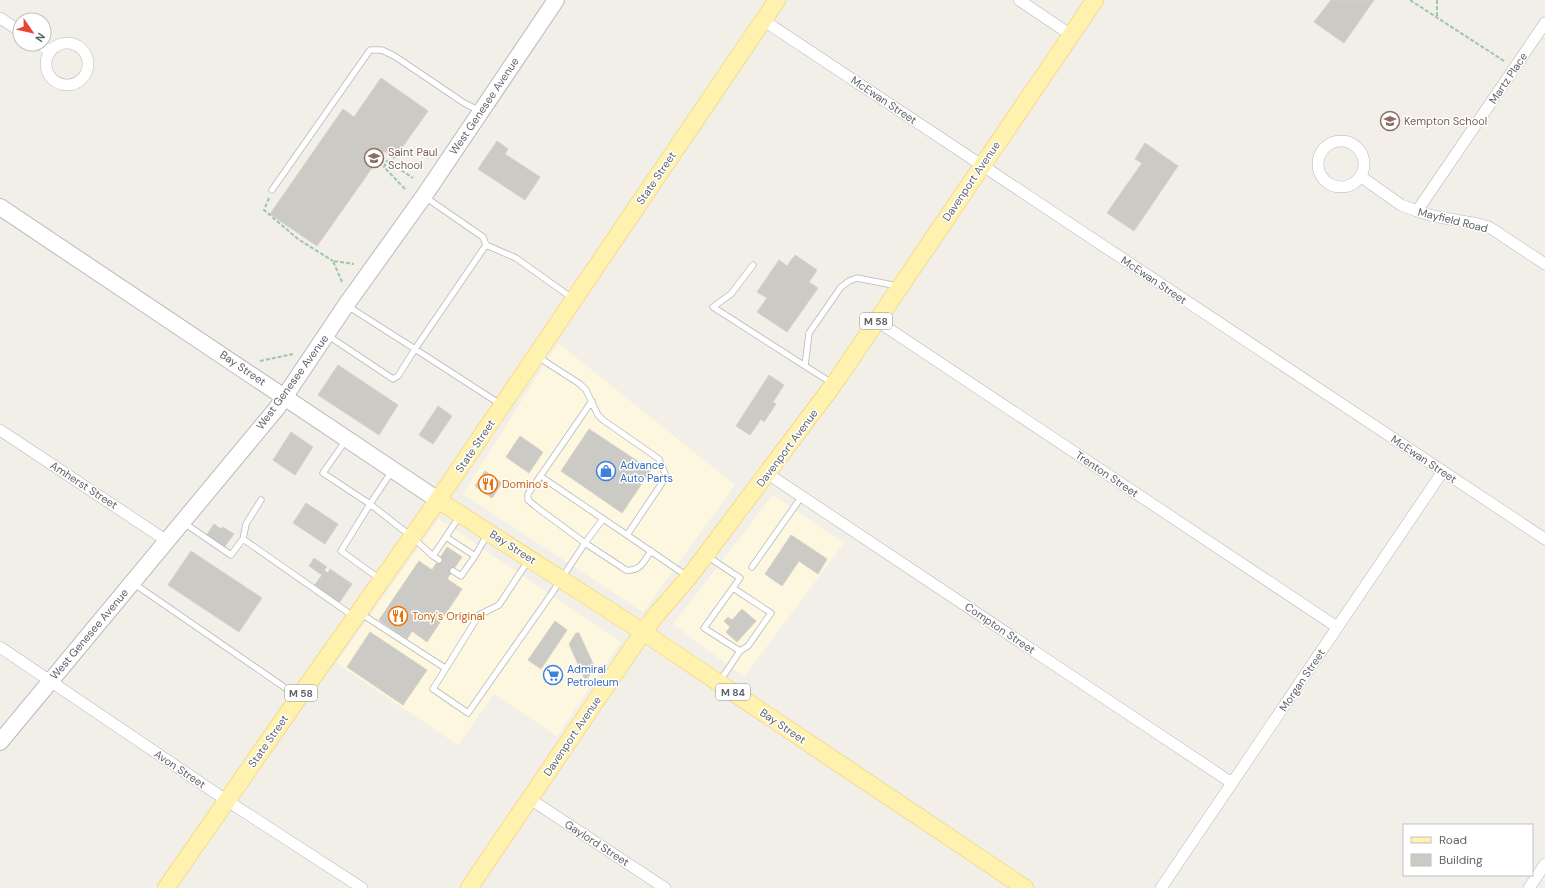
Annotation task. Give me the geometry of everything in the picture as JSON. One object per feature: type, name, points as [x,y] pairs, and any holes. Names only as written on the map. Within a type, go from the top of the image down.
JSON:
[{"type":"main road","name":"State Street","points":[[166,888],[226,800],[438,500],[777,0]]},
{"type":"main road","name":"Davenport Avenue","points":[[469,888],[643,632],[706,555],[834,384],[1095,0]]},
{"type":"main road","name":"Bay Street","points":[[438,500],[643,632],[1025,888]]},
{"type":"street","name":"West Genesee Avenue","points":[[0,742],[276,408],[346,305],[424,196],[556,0]]},
{"type":"street","points":[[1019,0],[1071,35]]},
{"type":"street","points":[[0,18],[12,26]]},
{"type":"street","name":"McEwan Street","points":[[763,20],[1545,539]]},
{"type":"street","name":"Martz Place","points":[[1417,211],[1545,23]]},
{"type":"street","points":[[1338,141],[1345,141],[1358,148],[1364,162],[1360,176],[1355,182],[1348,185],[1334,185],[1327,182],[1322,176],[1318,162],[1325,148],[1338,141]]},
{"type":"street","name":"Mayfield Road","points":[[1360,176],[1401,205],[1433,216],[1489,227],[1545,264]]},
{"type":"street","name":"Bay Street","points":[[0,206],[438,500]]},
{"type":"street","name":"Trenton Street","points":[[877,320],[1337,627]]},
{"type":"street","name":"Amherst Street","points":[[0,430],[167,541]]},
{"type":"street","name":"Morgan Street","points":[[1161,888],[1443,472]]},
{"type":"street","name":"Compton Street","points":[[768,474],[1232,783]]},
{"type":"street","name":"Avon Street","points":[[0,647],[226,800],[362,888]]},
{"type":"street","name":"Gaylord Street","points":[[530,799],[665,888]]},
{"type":"street","points":[[1529,888],[1545,864]]},
{"type":"lane","points":[[272,190],[370,50],[382,50],[396,57],[464,103],[480,112]]},
{"type":"lane","points":[[326,335],[393,379],[398,376],[486,245],[484,237],[424,196]]},
{"type":"lane","points":[[486,245],[516,258],[574,299]]},
{"type":"lane","points":[[753,264],[731,294],[713,307],[834,384]]},
{"type":"lane","points":[[805,366],[809,333],[841,287],[848,281],[857,278],[900,286]]},
{"type":"lane","points":[[346,305],[502,406]]},
{"type":"lane","points":[[536,356],[580,384],[586,390],[603,420],[659,460],[664,468],[666,476],[627,535]]},
{"type":"lane","points":[[592,401],[528,494],[528,500],[585,543],[626,570],[632,571],[638,569],[651,551]]},
{"type":"lane","points":[[347,438],[323,473],[370,504],[412,537],[438,560]]},
{"type":"lane","points":[[381,580],[341,551],[370,504],[394,470]]},
{"type":"lane","points":[[540,476],[689,577]]},
{"type":"lane","points":[[752,567],[802,496]]},
{"type":"lane","points":[[182,522],[231,556],[243,539],[246,524],[261,500]]},
{"type":"lane","points":[[433,556],[461,514]]},
{"type":"lane","points":[[530,558],[499,605],[479,615],[433,689],[468,713],[603,519]]},
{"type":"lane","points":[[453,571],[461,576],[489,532]]},
{"type":"lane","points":[[446,537],[475,556]]},
{"type":"lane","points":[[243,539],[357,615],[445,668]]},
{"type":"lane","points":[[706,555],[740,578],[704,628],[740,651]]},
{"type":"lane","points":[[132,583],[299,697]]},
{"type":"lane","points":[[719,683],[740,651],[748,646],[771,613],[733,588]]},
{"type":"path","points":[[1410,0],[1437,16],[1504,61]]},
{"type":"path","points":[[1437,0],[1437,16]]},
{"type":"path","points":[[405,189],[384,167],[387,161],[413,178]]},
{"type":"path","points":[[272,190],[264,210],[298,239],[333,261],[354,264]]},
{"type":"path","points":[[333,261],[342,282]]},
{"type":"path","points":[[260,361],[293,354]]},
{"type":"shaded area","points":[[558,343],[735,485],[643,612],[463,494]]},
{"type":"shaded area","points":[[773,495],[844,543],[744,677],[673,624]]},
{"type":"shaded area","points":[[439,519],[621,642],[557,736],[494,694],[458,745],[336,663]]},
{"type":"building","points":[[1331,0],[1374,0],[1344,43],[1314,22]]},
{"type":"building","points":[[381,78],[428,111],[394,159],[384,151],[317,246],[270,214],[343,109],[354,117]]},
{"type":"building","points":[[497,141],[508,149],[505,154],[540,177],[525,200],[478,169]]},
{"type":"building","points":[[1145,143],[1178,166],[1134,231],[1107,213],[1142,163],[1135,159]]},
{"type":"building","points":[[795,255],[817,270],[809,282],[818,288],[787,332],[757,312],[767,298],[757,292],[779,260],[787,266]]},
{"type":"building","points":[[338,365],[398,405],[379,435],[318,395]]},
{"type":"building","points":[[769,375],[784,385],[773,402],[776,404],[764,422],[761,419],[750,435],[736,426]]},
{"type":"building","points":[[438,406],[452,416],[433,444],[419,435]]},
{"type":"building","name":"Advance Auto Parts","points":[[589,429],[651,470],[622,513],[561,471]]},
{"type":"building","points":[[291,432],[313,447],[295,475],[273,460]]},
{"type":"building","points":[[520,436],[543,452],[529,473],[506,457]]},
{"type":"building","name":"Domino's","points":[[485,471],[502,483],[492,498],[475,486]]},
{"type":"building","points":[[306,503],[338,524],[325,544],[293,523]]},
{"type":"building","points":[[214,524],[221,529],[223,527],[234,534],[223,549],[206,536]]},
{"type":"building","points":[[791,535],[827,559],[818,574],[799,561],[782,586],[765,574]]},
{"type":"building","points":[[447,547],[462,557],[447,579],[462,589],[427,642],[412,631],[407,639],[379,620],[419,561],[432,570]]},
{"type":"building","points":[[191,551],[262,598],[239,632],[168,585]]},
{"type":"building","points":[[314,558],[327,567],[324,570],[328,573],[330,569],[352,584],[339,603],[314,586],[322,575],[309,566]]},
{"type":"building","points":[[742,609],[756,621],[737,642],[726,632],[730,627],[724,621],[728,617],[732,620]]},
{"type":"building","points":[[555,621],[567,630],[541,669],[528,660]]},
{"type":"building","points":[[370,632],[427,670],[403,705],[347,667]]},
{"type":"building","points":[[576,633],[579,633],[595,668],[585,680],[569,644]]},
{"type":"building","points":[[554,665],[561,678],[551,683],[545,670]]},
{"type":"place","name":"Kempton School","points":[[1390,121]]},
{"type":"place","name":"Saint Paul School","points":[[374,158]]},
{"type":"place","name":"Advance Auto Parts","points":[[606,471]]},
{"type":"place","name":"Domino's","points":[[488,484]]},
{"type":"place","name":"Tony's Original","points":[[398,616]]},
{"type":"place","name":"Admiral Petroleum","points":[[553,675]]}]
